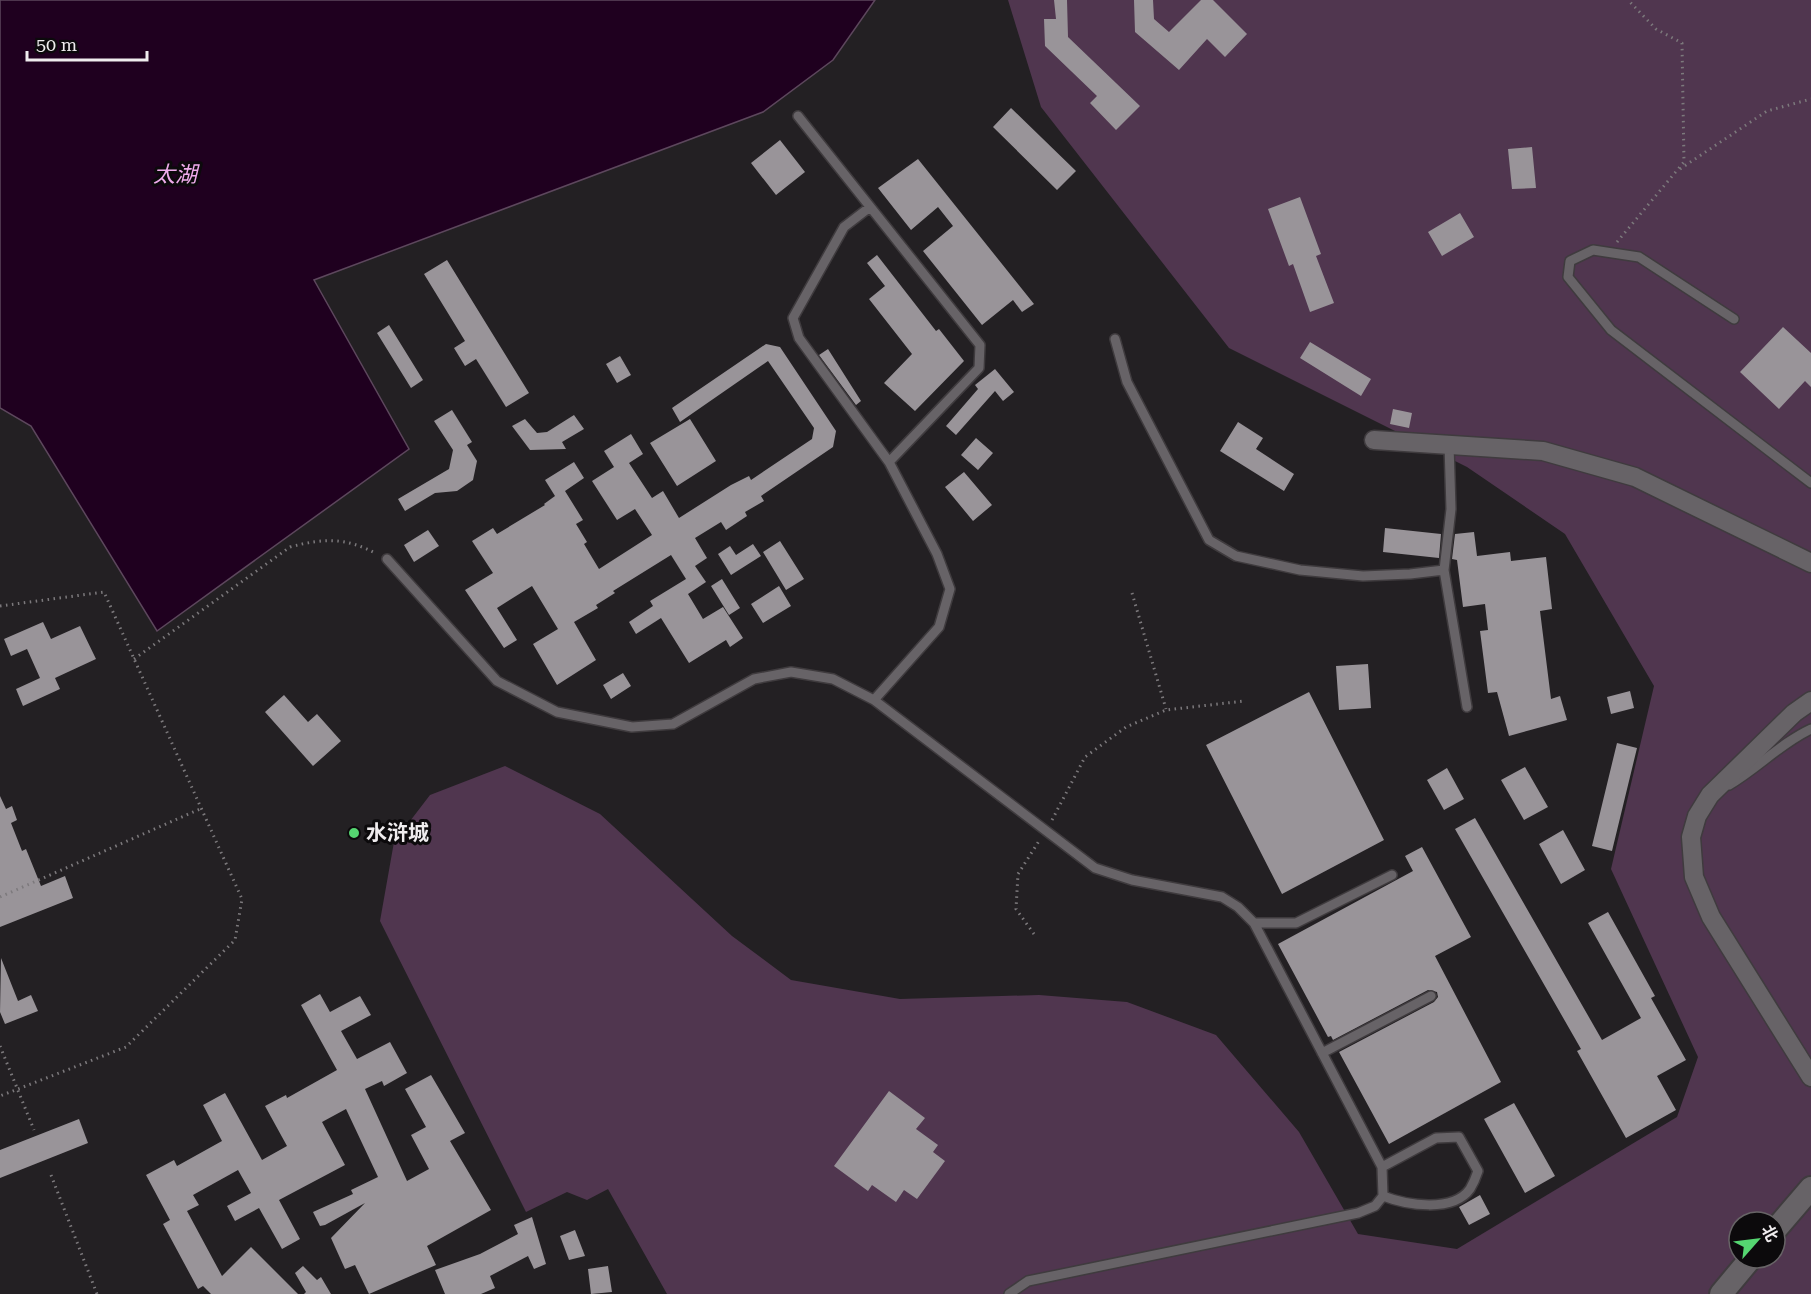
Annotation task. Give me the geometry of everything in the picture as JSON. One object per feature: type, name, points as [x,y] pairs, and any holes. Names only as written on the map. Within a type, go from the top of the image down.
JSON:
[{"type":"street","points":[[1374,440],[1543,451],[1635,477],[1811,563]]},
{"type":"street","points":[[1811,701],[1794,712],[1710,795],[1697,816],[1691,837],[1694,877],[1712,917],[1811,1077]]},
{"type":"street","points":[[1787,1216],[1811,1188]]},
{"type":"street","points":[[1720,1294],[1741,1270]]},
{"type":"lane","points":[[798,116],[980,345],[980,368],[889,462]]},
{"type":"lane","points":[[870,207],[844,228],[793,318],[799,338],[889,462],[937,554],[950,589],[939,627],[874,700]]},
{"type":"lane","points":[[1734,319],[1639,257],[1593,250],[1570,261],[1568,277],[1611,330],[1811,483]]},
{"type":"lane","points":[[1115,339],[1127,382],[1209,540],[1236,556],[1300,570],[1363,576],[1444,570]]},
{"type":"lane","points":[[1449,445],[1450,509],[1444,570],[1467,707]]},
{"type":"lane","points":[[387,559],[497,681],[557,712],[632,727],[673,724],[754,679],[791,672],[833,679],[874,700],[1095,868],[1132,880],[1222,897],[1238,906],[1254,923],[1382,1167],[1383,1196],[1375,1206],[1358,1213],[1028,1281],[1009,1294]]},
{"type":"lane","points":[[1710,795],[1752,772],[1796,736],[1811,729]]},
{"type":"lane","points":[[1254,923],[1296,923],[1392,875]]},
{"type":"lane","points":[[1322,1053],[1431,996]]},
{"type":"lane","points":[[1382,1167],[1436,1138],[1459,1137],[1478,1171],[1469,1191],[1447,1204],[1398,1202],[1383,1196]]},
{"type":"path","points":[[1608,253],[1684,162],[1682,43],[1656,29],[1628,0]]},
{"type":"path","points":[[1676,172],[1767,111],[1811,99]]},
{"type":"path","points":[[134,659],[290,547],[320,539],[357,543],[387,559]]},
{"type":"path","points":[[0,606],[104,592],[242,899],[235,940],[126,1047],[0,1096]]},
{"type":"path","points":[[1132,593],[1166,710]]},
{"type":"path","points":[[1034,934],[1016,909],[1018,874],[1046,831],[1085,757],[1126,727],[1166,710],[1244,702]]},
{"type":"path","points":[[0,897],[200,809]]},
{"type":"path","points":[[0,1046],[34,1130]]},
{"type":"path","points":[[51,1174],[97,1294]]},
{"type":"shaded area","points":[[1008,0],[1811,0],[1811,1294],[667,1294],[608,1189],[587,1200],[567,1192],[526,1212],[380,921],[394,842],[430,795],[505,766],[600,814],[732,936],[791,980],[900,999],[1039,995],[1127,1002],[1216,1035],[1299,1132],[1358,1234],[1457,1249],[1677,1117],[1698,1057],[1611,869],[1654,686],[1565,534],[1467,467],[1229,348],[1041,107]]},
{"type":"water","name":"太湖","points":[[0,0],[875,0],[833,60],[763,112],[314,280],[409,449],[157,631],[31,426],[0,408]]},
{"type":"building","points":[[1054,0],[1067,0],[1068,37],[1140,106],[1116,130],[1090,103],[1097,96],[1045,46],[1044,19],[1056,19]]},
{"type":"building","points":[[1134,0],[1153,0],[1154,19],[1169,32],[1201,0],[1213,0],[1247,34],[1225,57],[1207,39],[1179,70],[1135,32]]},
{"type":"building","points":[[1011,108],[1076,171],[1057,190],[993,127]]},
{"type":"building","points":[[780,140],[805,172],[776,195],[751,163]]},
{"type":"building","points":[[1532,147],[1536,188],[1512,189],[1508,149]]},
{"type":"building","points":[[918,159],[1034,304],[1022,312],[1013,300],[982,325],[923,251],[953,226],[938,207],[911,230],[878,188]]},
{"type":"building","points":[[1300,197],[1321,254],[1316,256],[1334,303],[1310,312],[1293,264],[1289,266],[1268,209]]},
{"type":"building","points":[[1460,213],[1474,237],[1442,256],[1428,232]]},
{"type":"building","points":[[877,255],[936,331],[939,329],[964,361],[915,411],[884,383],[912,354],[869,299],[885,286],[867,263]]},
{"type":"building","points":[[447,260],[529,393],[506,407],[476,359],[465,366],[454,348],[465,341],[424,274]]},
{"type":"building","points":[[389,325],[423,380],[411,388],[377,333]]},
{"type":"building","points":[[1783,327],[1811,353],[1811,387],[1805,381],[1779,409],[1740,372]]},
{"type":"building","points":[[1310,342],[1371,379],[1361,396],[1300,358]]},
{"type":"building","points":[[766,344],[780,347],[836,431],[833,447],[761,496],[764,501],[745,512],[747,516],[726,530],[721,522],[695,538],[707,558],[695,566],[706,582],[688,594],[703,619],[723,607],[743,638],[730,647],[726,640],[689,663],[661,618],[636,634],[629,622],[653,606],[650,601],[686,579],[671,555],[613,591],[615,593],[596,605],[598,608],[574,622],[596,660],[557,685],[533,644],[558,629],[532,586],[497,608],[517,640],[504,648],[465,590],[493,573],[472,541],[493,528],[497,534],[545,505],[555,496],[545,480],[574,462],[584,478],[565,491],[583,520],[576,524],[587,542],[584,544],[599,569],[652,535],[635,509],[617,520],[592,481],[614,467],[604,451],[631,434],[643,454],[629,463],[652,498],[663,491],[679,518],[731,485],[749,476],[751,480],[812,439],[814,428],[768,361],[680,422],[672,408]]},
{"type":"building","points":[[828,349],[861,401],[856,405],[819,355]]},
{"type":"building","points":[[620,356],[631,375],[617,383],[606,364]]},
{"type":"building","points":[[995,369],[1014,392],[1003,401],[995,391],[956,435],[946,426],[978,389],[975,385]]},
{"type":"building","points":[[1393,409],[1412,413],[1409,428],[1390,424]]},
{"type":"building","points":[[452,410],[472,442],[467,445],[477,461],[473,480],[457,491],[435,493],[405,511],[398,499],[449,469],[453,450],[434,421]]},
{"type":"building","points":[[574,415],[584,429],[562,442],[566,449],[530,450],[512,426],[525,419],[537,433],[547,432]]},
{"type":"building","points":[[690,419],[716,461],[677,486],[650,443]]},
{"type":"building","points":[[1238,422],[1263,438],[1256,449],[1294,474],[1284,491],[1220,451]]},
{"type":"building","points":[[976,438],[993,453],[978,470],[961,455]]},
{"type":"building","points":[[964,472],[992,505],[973,521],[945,487]]},
{"type":"building","points":[[1385,528],[1441,534],[1439,558],[1383,552]]},
{"type":"building","points":[[428,530],[439,546],[414,562],[404,545]]},
{"type":"building","points":[[1474,532],[1477,556],[1510,552],[1511,561],[1546,557],[1552,609],[1540,611],[1551,699],[1560,696],[1567,720],[1509,736],[1497,692],[1488,693],[1480,631],[1488,630],[1485,604],[1463,607],[1457,560],[1452,559],[1455,534]]},
{"type":"building","points":[[780,541],[804,579],[786,590],[763,552]]},
{"type":"building","points":[[753,544],[761,556],[731,575],[718,554],[730,546],[736,555]]},
{"type":"building","points":[[722,579],[740,608],[729,615],[711,586]]},
{"type":"building","points":[[779,586],[791,606],[763,623],[751,604]]},
{"type":"building","points":[[43,622],[51,639],[80,626],[96,659],[55,678],[60,689],[23,706],[16,689],[40,678],[27,649],[11,656],[4,639]]},
{"type":"building","points":[[1368,664],[1371,708],[1339,710],[1336,666]]},
{"type":"building","points":[[623,673],[631,686],[611,699],[603,685]]},
{"type":"building","points":[[1630,691],[1634,708],[1611,714],[1607,697]]},
{"type":"building","points":[[1309,692],[1384,840],[1282,894],[1206,745]]},
{"type":"building","points":[[284,695],[308,722],[317,714],[341,741],[313,766],[265,712]]},
{"type":"building","points":[[1617,743],[1637,748],[1612,851],[1592,846]]},
{"type":"building","points":[[1525,767],[1548,807],[1524,820],[1501,780]]},
{"type":"building","points":[[1447,768],[1464,799],[1444,810],[1427,780]]},
{"type":"building","points":[[0,796],[6,809],[12,806],[17,820],[11,823],[22,851],[26,849],[41,886],[65,876],[73,898],[0,927]]},
{"type":"building","points":[[1475,818],[1602,1040],[1641,1018],[1588,923],[1608,912],[1655,996],[1651,998],[1686,1060],[1657,1076],[1676,1110],[1626,1138],[1577,1051],[1581,1049],[1455,829]]},
{"type":"building","points":[[1563,830],[1585,870],[1561,884],[1539,844]]},
{"type":"building","points":[[1422,847],[1471,937],[1435,956],[1501,1082],[1389,1144],[1339,1052],[1434,1002],[1438,997],[1437,992],[1428,990],[1333,1040],[1331,1036],[1328,1037],[1278,944],[1413,871],[1405,856]]},
{"type":"building","points":[[1,958],[18,1001],[31,995],[38,1011],[5,1024],[0,1012]]},
{"type":"building","points":[[320,994],[330,1012],[360,996],[371,1015],[341,1031],[357,1059],[390,1042],[407,1073],[384,1086],[382,1081],[365,1089],[407,1181],[429,1169],[411,1135],[426,1127],[405,1089],[431,1075],[465,1133],[450,1141],[491,1210],[427,1246],[436,1265],[369,1294],[355,1265],[345,1269],[331,1238],[365,1203],[320,1226],[313,1212],[353,1194],[351,1190],[378,1177],[346,1109],[322,1122],[345,1165],[279,1200],[300,1239],[282,1249],[259,1208],[235,1221],[227,1206],[251,1193],[238,1170],[193,1195],[199,1205],[187,1211],[222,1276],[251,1247],[298,1294],[211,1294],[203,1286],[198,1289],[163,1224],[170,1220],[146,1175],[174,1160],[177,1166],[222,1141],[203,1105],[225,1093],[262,1160],[287,1146],[265,1106],[286,1095],[287,1098],[337,1070],[301,1005]]},
{"type":"building","points":[[889,1091],[925,1118],[916,1129],[938,1145],[933,1152],[945,1161],[917,1199],[904,1190],[896,1202],[872,1185],[868,1191],[834,1166]]},
{"type":"building","points":[[1514,1103],[1555,1176],[1525,1193],[1484,1119]]},
{"type":"building","points":[[79,1119],[88,1143],[0,1178],[0,1150]]},
{"type":"building","points":[[1480,1195],[1490,1214],[1469,1225],[1459,1207]]},
{"type":"building","points":[[532,1217],[546,1264],[534,1269],[528,1256],[490,1276],[495,1288],[481,1294],[445,1294],[435,1270],[480,1254],[518,1234],[514,1225]]},
{"type":"building","points":[[575,1230],[585,1256],[569,1260],[560,1236]]},
{"type":"building","points":[[303,1266],[317,1280],[321,1277],[331,1294],[304,1294],[306,1292],[295,1273]]},
{"type":"building","points":[[608,1266],[612,1292],[591,1294],[588,1269]]},
{"type":"place","name":"水浒城","points":[[354,833]]}]
